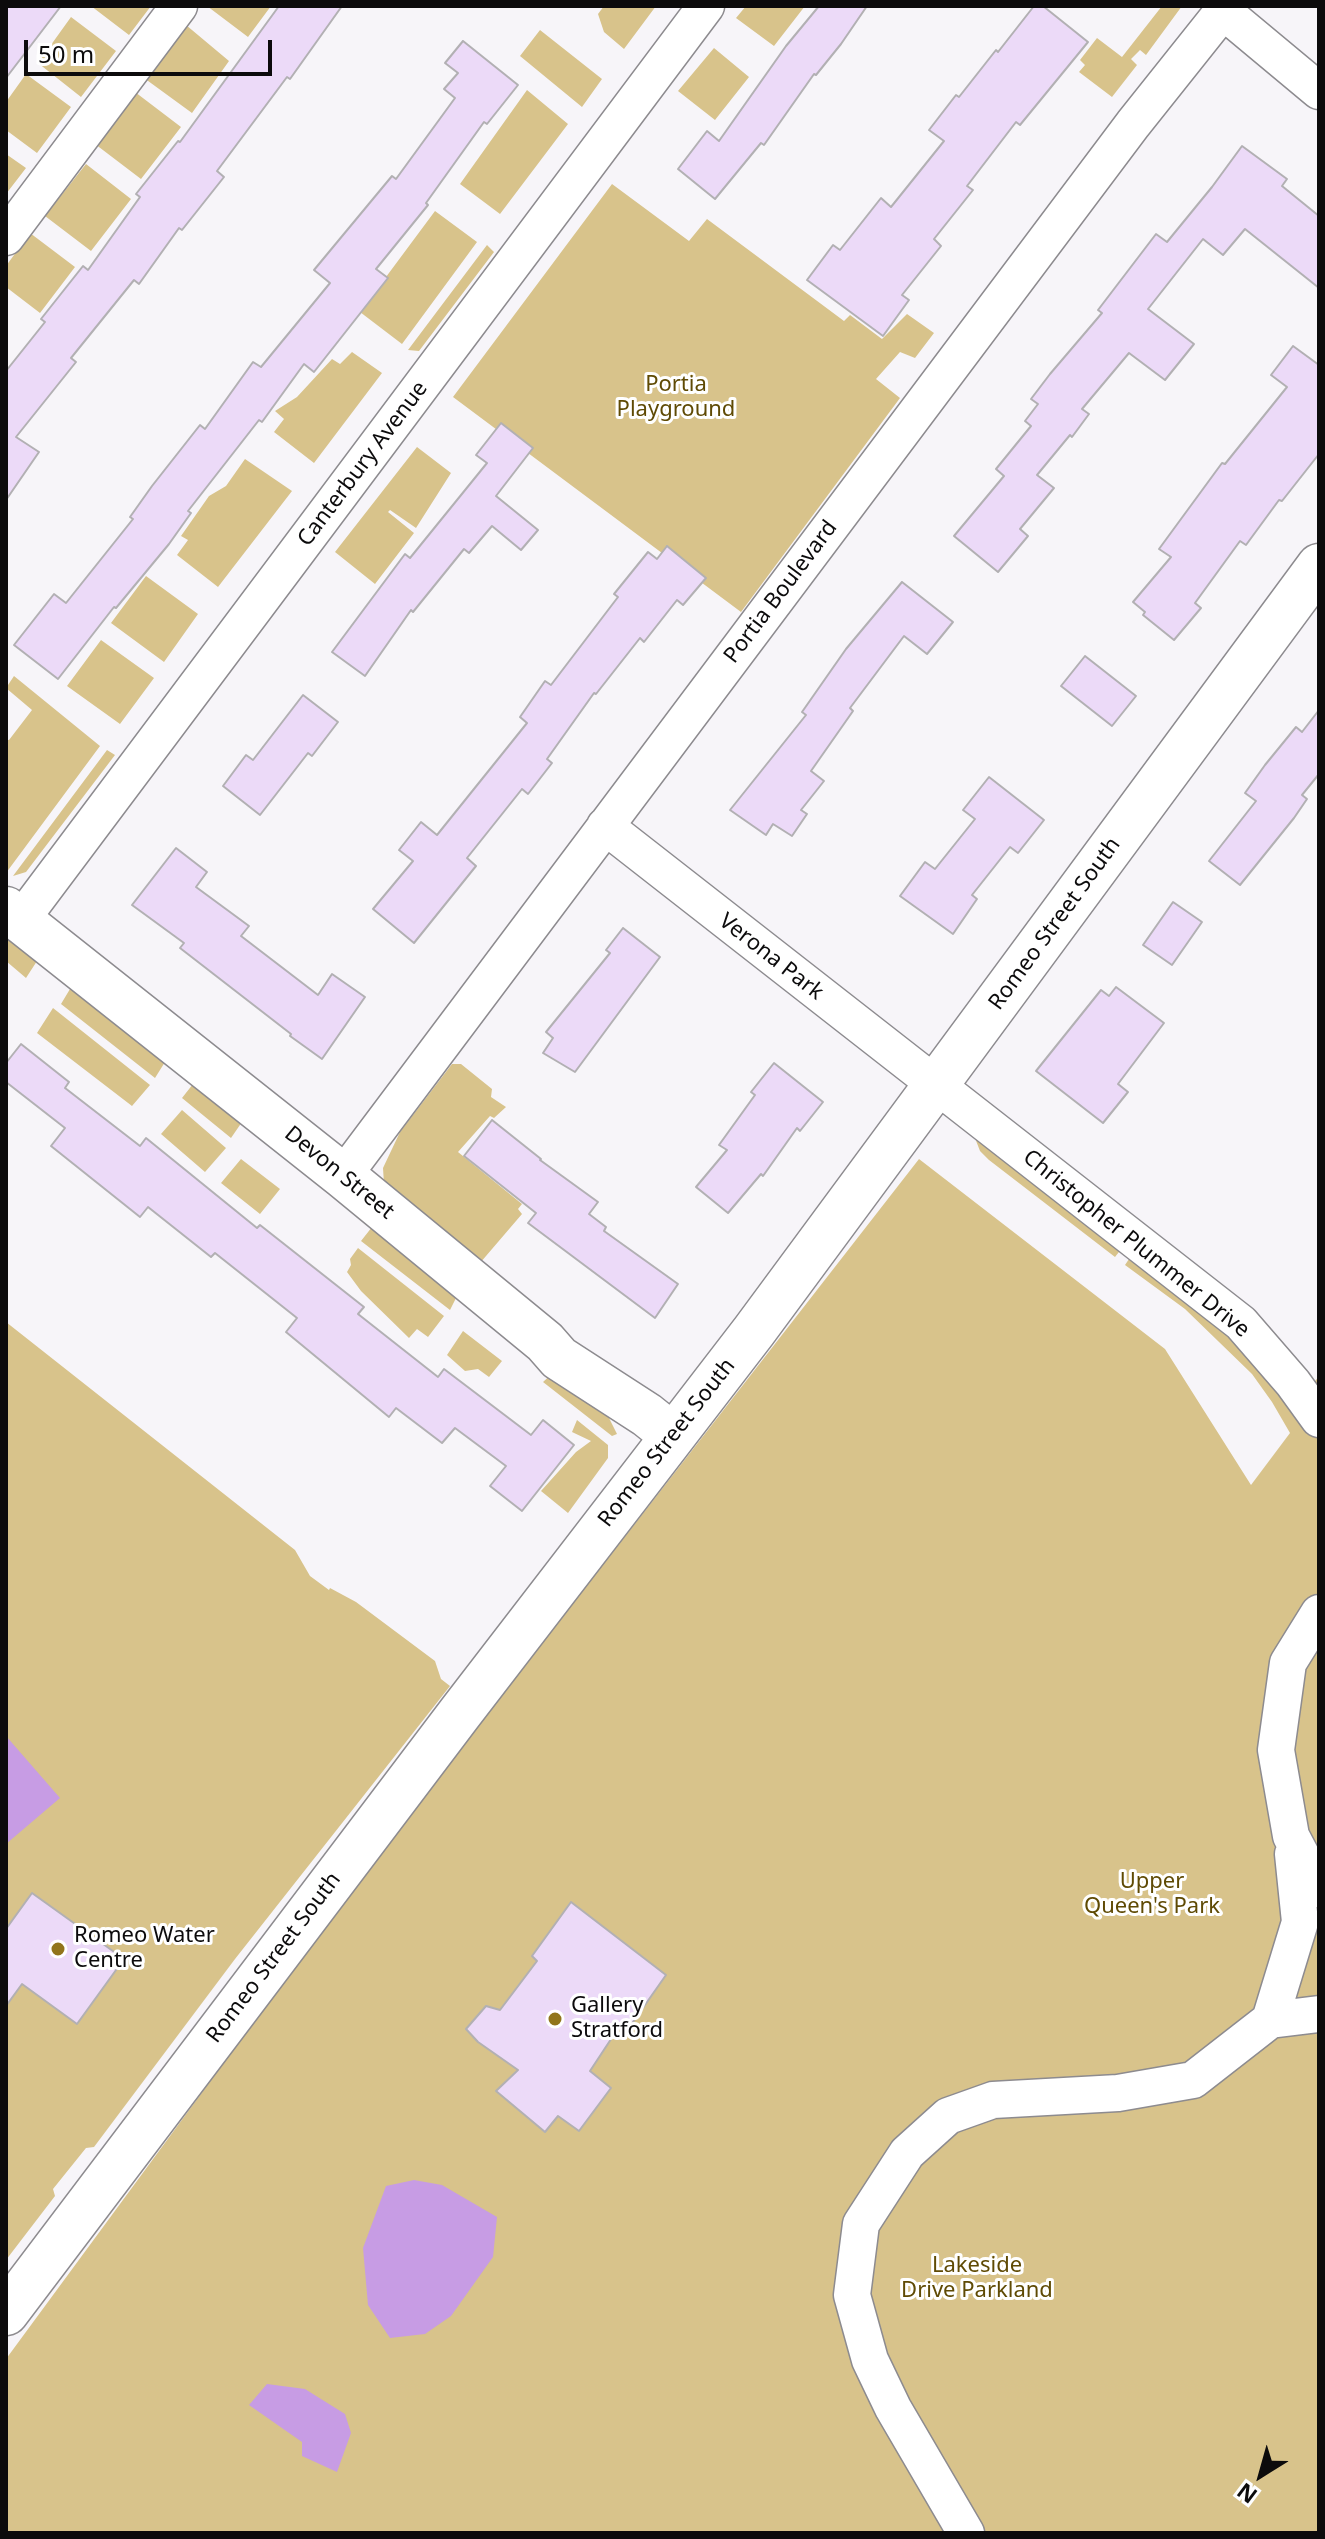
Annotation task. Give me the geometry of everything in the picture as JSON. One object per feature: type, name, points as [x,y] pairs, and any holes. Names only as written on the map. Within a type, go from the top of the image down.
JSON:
[{"type":"main road","name":"Romeo Street South","points":[[6,2313],[754,1331],[1319,566]]},
{"type":"main road","name":"Devon Street","points":[[13,915],[343,1176],[545,1342],[559,1358],[647,1415],[672,1435]]},
{"type":"street","points":[[6,237],[179,6]]},
{"type":"street","name":"Canterbury Avenue","points":[[13,915],[706,6]]},
{"type":"street","points":[[1225,8],[1319,91]]},
{"type":"street","name":"Portia Boulevard","points":[[343,1176],[1133,124],[1225,8]]},
{"type":"street","name":"Verona Park","points":[[605,826],[936,1086]]},
{"type":"street","name":"Christopher Plummer Drive","points":[[936,1086],[1241,1323],[1293,1383],[1319,1419]]},
{"type":"street","points":[[1270,2020],[1300,1922],[1291,1836],[1276,1750],[1288,1663],[1319,1613]]},
{"type":"street","points":[[1291,1836],[1319,1889]]},
{"type":"street","points":[[966,2533],[893,2408],[870,2360],[852,2295],[861,2224],[907,2153],[948,2116],[993,2100],[1118,2093],[1193,2080],[1270,2020],[1319,2014]]},
{"type":"green space","points":[[91,6],[151,6],[129,35]]},
{"type":"green space","points":[[207,6],[271,6],[248,37]]},
{"type":"green space","points":[[604,6],[656,6],[624,49],[604,32],[598,14]]},
{"type":"green space","points":[[746,6],[805,6],[774,46],[736,18]]},
{"type":"green space","points":[[1162,6],[1182,6],[1146,55],[1140,50],[1131,59],[1137,65],[1112,97],[1079,72],[1085,65],[1080,60],[1097,38],[1122,57]]},
{"type":"green space","points":[[71,17],[116,51],[81,97],[38,63]]},
{"type":"green space","points":[[186,25],[229,61],[192,113],[144,78]]},
{"type":"green space","points":[[540,30],[602,79],[582,107],[520,56]]},
{"type":"green space","points":[[714,48],[749,77],[715,120],[678,91]]},
{"type":"green space","points":[[26,74],[71,107],[37,153],[6,130],[6,102]]},
{"type":"green space","points":[[527,90],[568,124],[500,214],[460,184]]},
{"type":"green space","points":[[135,92],[181,127],[141,179],[95,144]]},
{"type":"green space","points":[[6,154],[26,168],[6,194]]},
{"type":"green space","points":[[86,164],[131,199],[91,251],[45,216]]},
{"type":"green space","name":"Portia Playground","points":[[612,184],[689,241],[707,219],[844,321],[850,315],[882,339],[907,314],[934,333],[915,358],[900,352],[876,379],[900,398],[741,612],[453,397]]},
{"type":"green space","points":[[435,211],[477,242],[402,344],[360,312]]},
{"type":"green space","points":[[30,233],[75,267],[40,313],[6,287],[6,266]]},
{"type":"green space","points":[[487,245],[494,252],[419,351],[408,350]]},
{"type":"green space","points":[[352,352],[382,373],[314,463],[274,432],[284,419],[275,411],[297,397],[332,359],[340,364]]},
{"type":"green space","points":[[417,447],[451,473],[416,528],[390,510],[388,512],[414,533],[375,584],[335,552]]},
{"type":"green space","points":[[245,459],[292,491],[218,587],[177,555],[188,540],[181,536],[209,496],[226,486]]},
{"type":"green space","points":[[146,576],[198,614],[164,662],[111,623]]},
{"type":"green space","points":[[101,640],[154,678],[120,724],[67,686]]},
{"type":"green space","points":[[14,676],[100,746],[6,873],[6,740],[32,710],[6,688]]},
{"type":"green space","points":[[107,750],[115,755],[26,872],[13,876]]},
{"type":"green space","points":[[6,937],[37,961],[26,978],[6,961]]},
{"type":"green space","points":[[70,989],[165,1062],[155,1078],[61,1004]]},
{"type":"green space","points":[[53,1008],[150,1085],[132,1106],[37,1033]]},
{"type":"green space","points":[[452,1064],[461,1064],[492,1089],[491,1097],[506,1107],[494,1118],[490,1116],[458,1152],[522,1204],[518,1209],[522,1214],[480,1263],[384,1184],[383,1168],[400,1132]]},
{"type":"green space","points":[[193,1084],[242,1122],[231,1138],[182,1098]]},
{"type":"green space","points":[[182,1110],[226,1148],[205,1172],[161,1134]]},
{"type":"green space","points":[[970,1125],[1126,1243],[1115,1257],[989,1160],[980,1151]]},
{"type":"green space","points":[[241,1159],[280,1189],[260,1214],[221,1183]]},
{"type":"green space","points":[[919,1159],[1165,1349],[1251,1485],[1290,1433],[1252,1374],[1185,1309],[1125,1265],[1135,1250],[1313,1384],[1319,1376],[1319,2533],[6,2533],[6,2359],[373,1860]]},
{"type":"green space","points":[[372,1227],[457,1296],[450,1310],[361,1241]]},
{"type":"green space","points":[[358,1248],[444,1316],[428,1337],[417,1329],[409,1338],[361,1291],[347,1272],[350,1259]]},
{"type":"green space","points":[[6,1322],[295,1550],[310,1576],[329,1590],[356,1602],[435,1661],[441,1679],[450,1686],[235,1959],[94,2147],[86,2148],[53,2189],[55,2196],[6,2260]]},
{"type":"green space","points":[[463,1331],[502,1361],[489,1377],[478,1369],[465,1371],[447,1355]]},
{"type":"green space","points":[[555,1371],[606,1412],[617,1434],[612,1436],[543,1382]]},
{"type":"green space","points":[[577,1420],[608,1445],[608,1458],[568,1513],[541,1491],[576,1452],[591,1441],[572,1432]]},
{"type":"shaded area","points":[[6,1736],[60,1798],[6,1844]]},
{"type":"shaded area","points":[[414,2180],[442,2185],[497,2217],[493,2257],[451,2316],[425,2334],[390,2338],[368,2305],[363,2248],[386,2186]]},
{"type":"shaded area","points":[[267,2384],[305,2389],[345,2414],[351,2433],[337,2472],[302,2456],[302,2442],[249,2405]]},
{"type":"building","points":[[6,6],[61,6],[6,78]]},
{"type":"building","points":[[279,6],[342,6],[290,79],[287,77],[217,171],[224,177],[182,230],[179,228],[139,284],[134,280],[71,358],[76,362],[16,437],[39,452],[6,500],[6,371],[45,322],[41,319],[83,266],[88,270],[140,197],[136,194],[180,142]]},
{"type":"building","points":[[819,6],[867,6],[764,145],[761,143],[715,199],[678,169],[707,131],[719,141],[786,46]]},
{"type":"building","points":[[1034,6],[1043,6],[1088,42],[1020,125],[1016,122],[967,186],[973,190],[934,239],[941,246],[902,295],[909,300],[883,336],[807,280],[833,245],[840,250],[881,198],[891,207],[944,141],[929,130]]},
{"type":"building","points":[[463,41],[518,85],[487,124],[484,122],[426,203],[428,205],[376,269],[388,278],[314,372],[304,364],[262,422],[259,420],[188,511],[191,513],[169,544],[114,607],[58,679],[14,645],[54,594],[66,603],[133,519],[130,517],[152,486],[200,425],[205,429],[253,362],[261,367],[330,283],[314,270],[392,176],[396,179],[455,98],[444,89],[458,73],[445,63]]},
{"type":"building","points":[[1242,146],[1287,179],[1282,186],[1319,216],[1319,288],[1245,229],[1223,255],[1203,239],[1148,309],[1194,344],[1165,380],[1129,353],[1082,409],[1089,414],[1072,437],[1070,435],[1037,475],[1054,488],[1020,529],[1028,536],[998,572],[954,536],[1004,476],[996,469],[1031,426],[1025,421],[1038,404],[1031,399],[1102,313],[1098,310],[1156,234],[1167,242]]},
{"type":"building","points":[[1293,346],[1319,365],[1319,454],[1282,501],[1279,500],[1246,545],[1240,541],[1195,603],[1201,608],[1174,640],[1143,615],[1145,612],[1133,602],[1171,557],[1159,549],[1222,463],[1225,464],[1287,387],[1271,375]]},
{"type":"building","points":[[501,423],[533,448],[496,496],[538,530],[521,550],[492,526],[469,553],[464,549],[413,612],[411,610],[365,676],[332,652],[405,554],[410,558],[487,463],[476,455]]},
{"type":"building","points":[[667,546],[706,578],[683,605],[677,600],[644,642],[640,638],[594,693],[547,759],[552,763],[528,794],[522,789],[467,858],[476,866],[414,943],[373,909],[413,861],[399,850],[421,822],[437,835],[527,723],[520,717],[545,681],[551,685],[618,597],[614,594],[648,552],[657,559]]},
{"type":"building","points":[[902,582],[953,622],[927,654],[904,636],[850,708],[853,711],[811,771],[824,781],[801,810],[807,814],[792,836],[773,824],[766,835],[730,810],[806,715],[802,712],[846,649]]},
{"type":"building","points":[[1085,656],[1136,696],[1112,726],[1061,686]]},
{"type":"building","points":[[303,695],[338,722],[312,756],[308,753],[260,815],[223,786],[246,755],[253,760]]},
{"type":"building","points":[[1319,710],[1319,774],[1302,795],[1307,799],[1294,818],[1240,885],[1209,861],[1256,801],[1245,793],[1265,765],[1296,727],[1302,732]]},
{"type":"building","points":[[989,777],[1044,820],[1018,853],[1010,847],[972,895],[977,899],[953,934],[900,896],[925,862],[935,869],[975,819],[963,810]]},
{"type":"building","points":[[176,848],[207,872],[196,887],[249,926],[241,936],[318,995],[332,974],[365,997],[322,1059],[180,948],[184,943],[132,905]]},
{"type":"building","points":[[1173,902],[1202,922],[1172,965],[1143,945]]},
{"type":"building","points":[[623,928],[660,957],[575,1072],[543,1053],[553,1038],[546,1032],[610,953],[606,950]]},
{"type":"building","points":[[1116,987],[1164,1023],[1118,1084],[1128,1092],[1103,1123],[1036,1071],[1101,990],[1109,996]]},
{"type":"building","points":[[21,1044],[69,1082],[65,1088],[140,1146],[146,1138],[257,1228],[260,1225],[364,1307],[358,1314],[438,1377],[444,1369],[531,1435],[543,1420],[574,1445],[522,1511],[490,1486],[506,1466],[455,1428],[442,1443],[396,1408],[389,1417],[286,1332],[297,1318],[215,1253],[211,1257],[148,1207],[140,1217],[51,1146],[65,1128],[6,1082],[6,1063]]},
{"type":"building","points":[[774,1063],[823,1102],[800,1131],[797,1128],[763,1176],[761,1174],[728,1213],[696,1187],[727,1150],[719,1145],[755,1095],[751,1092]]},
{"type":"building","points":[[492,1120],[598,1202],[589,1214],[606,1227],[604,1231],[678,1284],[655,1318],[528,1223],[536,1213],[464,1156]]},
{"type":"building","name":"Romeo Water Centre","points":[[32,1893],[124,1959],[77,2024],[22,1984],[6,2006],[6,1929]]},
{"type":"building","name":"Gallery Stratford","points":[[571,1902],[666,1975],[626,2032],[619,2027],[590,2071],[611,2088],[579,2131],[558,2116],[545,2132],[496,2091],[518,2070],[478,2042],[466,2029],[486,2006],[500,2010],[537,1961],[532,1956]]},
{"type":"place","name":"Romeo Water Centre","points":[[58,1949]]},
{"type":"place","name":"Gallery Stratford","points":[[555,2019]]},
{"type":"park label","name":"Upper Queen's Park","points":[[1152,1894]]},
{"type":"park label","name":"Lakeside Drive Parkland","points":[[977,2278]]}]
